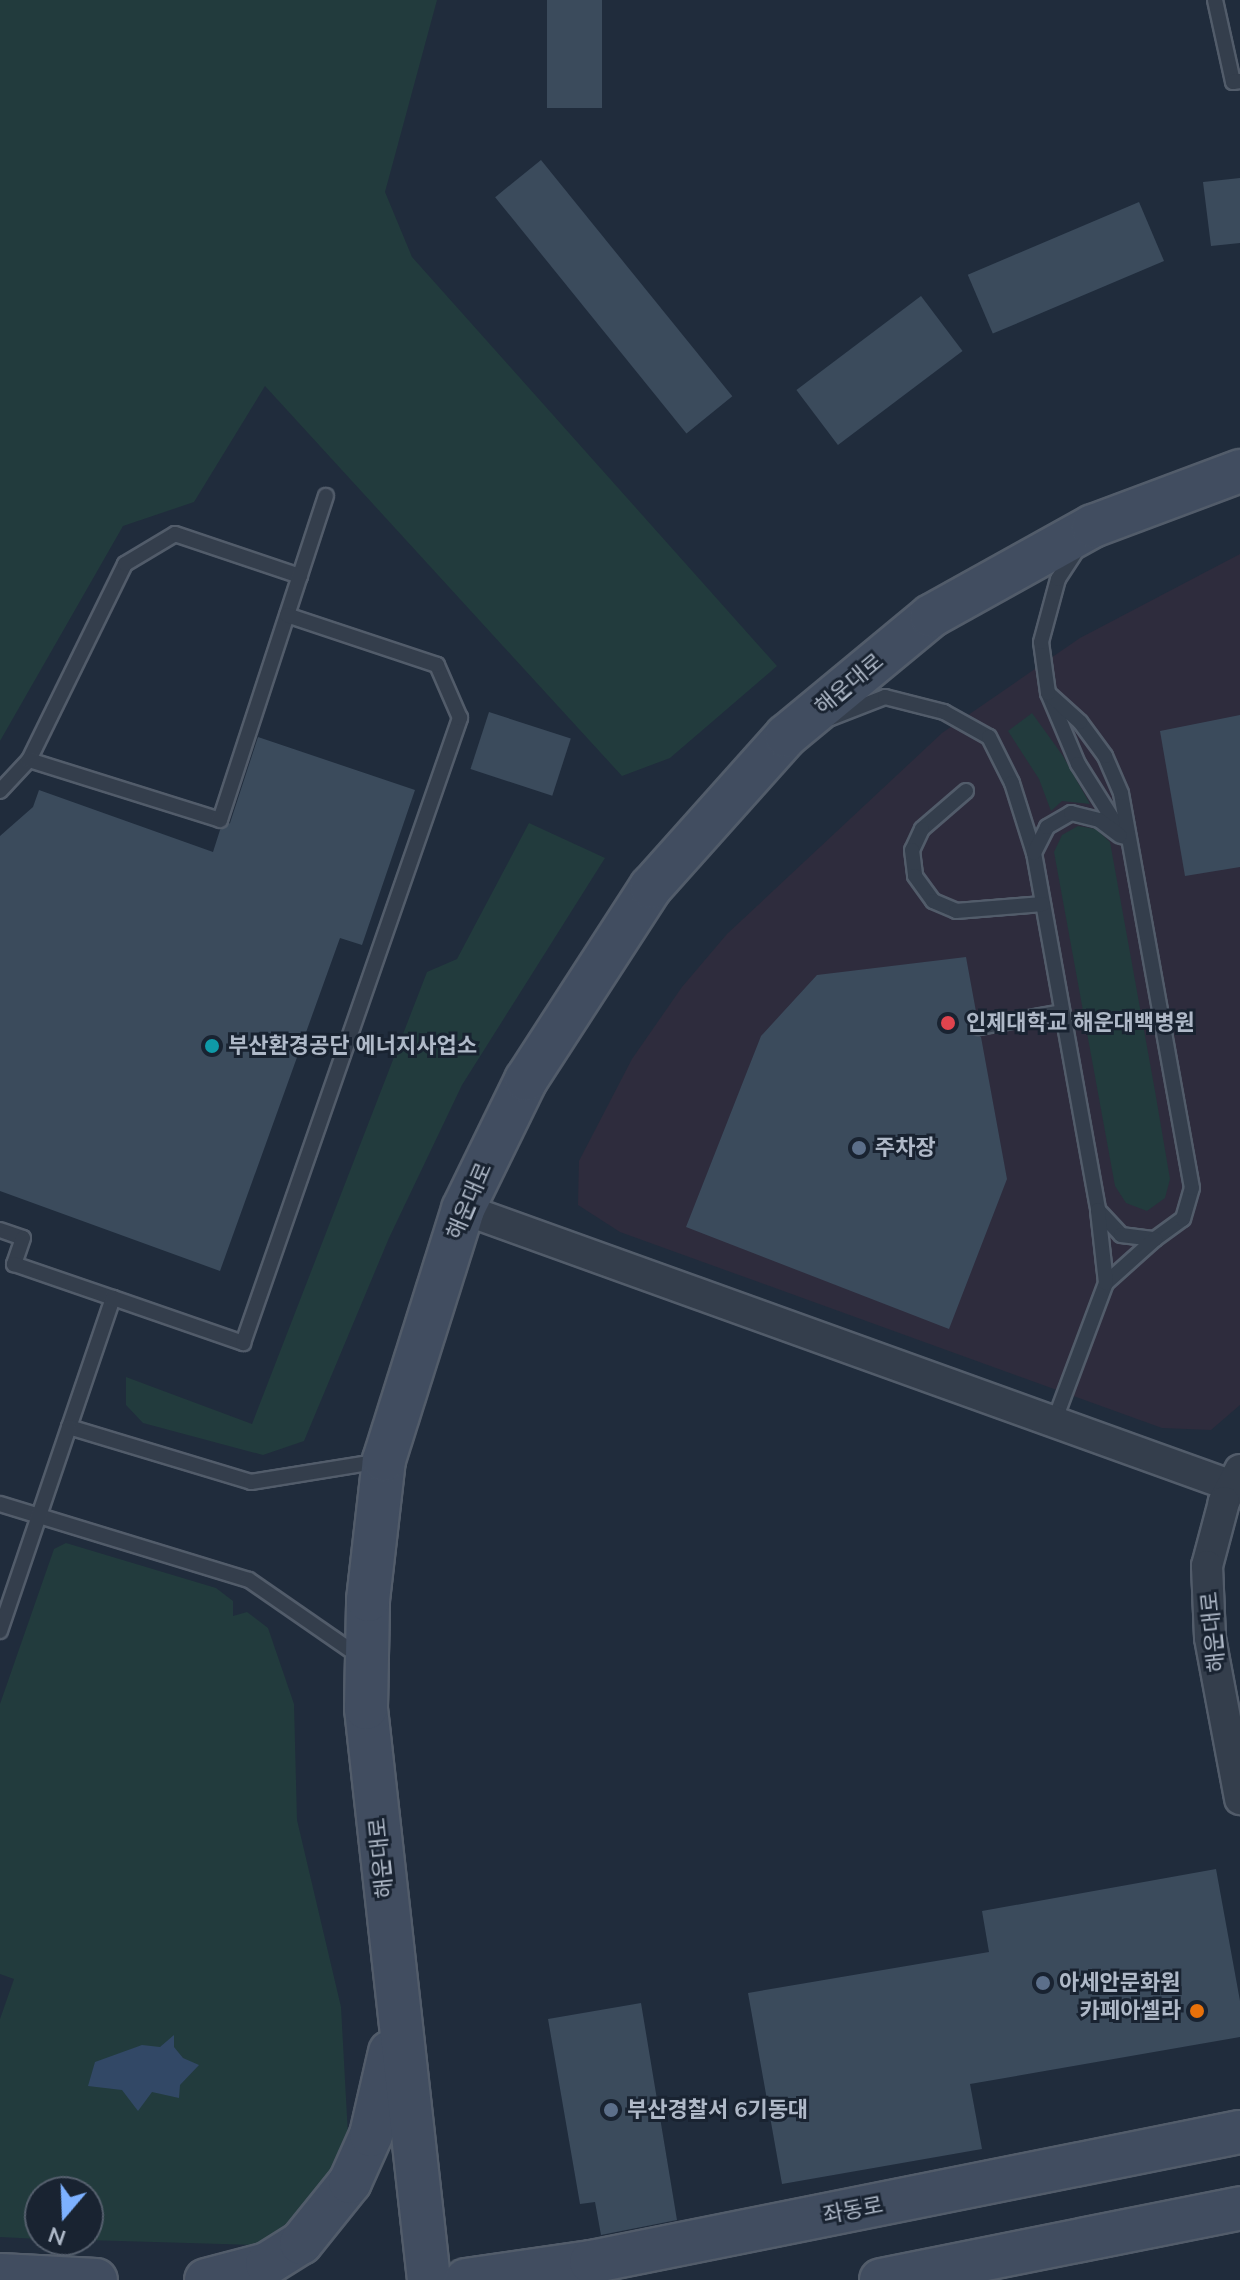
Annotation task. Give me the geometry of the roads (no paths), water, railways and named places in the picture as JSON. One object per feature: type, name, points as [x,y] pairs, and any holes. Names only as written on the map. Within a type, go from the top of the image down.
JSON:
[{"type":"main road","name":"해운대로","points":[[429,2280],[366,1708],[366,1662],[368,1600],[384,1460],[463,1209],[526,1080],[651,887],[786,736],[931,616],[1093,526],[1240,471]]},
{"type":"main road","points":[[206,2280],[267,2264],[301,2243],[350,2182],[371,2135],[398,2016]]},
{"type":"main road","name":"좌동로","points":[[466,2280],[591,2262],[1240,2132]]},
{"type":"main road","points":[[881,2280],[1240,2208]]},
{"type":"main road","points":[[0,2275],[96,2280]]},
{"type":"street","points":[[463,1209],[1054,1422],[1236,1478]]},
{"type":"street","name":"해운대로","points":[[1236,1478],[1207,1566],[1210,1638],[1232,1711],[1240,1799]]},
{"type":"lane","points":[[1215,0],[1233,82],[1240,81]]},
{"type":"lane","points":[[29,760],[220,820],[326,496]]},
{"type":"lane","points":[[1093,526],[1058,579],[1041,642],[1048,693],[1078,764],[1127,841]]},
{"type":"lane","points":[[0,791],[29,760],[125,564],[175,534],[300,576]]},
{"type":"lane","points":[[0,1230],[23,1238],[14,1264],[243,1343],[460,718],[437,665],[287,615]]},
{"type":"lane","points":[[1048,693],[1080,722],[1105,756],[1121,793],[1127,841],[1192,1188],[1183,1219],[1155,1239],[1106,1283]]},
{"type":"lane","points":[[786,736],[885,697],[944,712],[989,737],[1012,783],[1034,853],[1098,1210],[1106,1283],[1054,1422]]},
{"type":"lane","points":[[966,791],[922,829],[912,850],[915,876],[933,901],[956,911],[1043,904]]},
{"type":"lane","points":[[1034,853],[1047,827],[1071,813],[1099,820],[1127,841]]},
{"type":"lane","points":[[979,1027],[1062,1012]]},
{"type":"lane","points":[[1098,1210],[1121,1235],[1155,1239]]},
{"type":"lane","points":[[0,1631],[113,1298]]},
{"type":"lane","points":[[69,1427],[251,1482],[384,1460]]},
{"type":"lane","points":[[0,1504],[249,1580],[366,1662]]},
{"type":"water","points":[[174,2035],[174,2047],[183,2058],[199,2065],[180,2085],[179,2098],[152,2092],[138,2111],[122,2090],[88,2086],[95,2062],[142,2045],[160,2047]]},
{"type":"place","name":"인제대학교 해운대백병원","points":[[948,1023]]},
{"type":"place","name":"부산환경공단 에너지사업소","points":[[212,1046]]},
{"type":"place","name":"주차장","points":[[859,1148]]},
{"type":"place","name":"아세안문화원","points":[[1043,1983]]},
{"type":"place","name":"카페아셀라","points":[[1197,2011]]},
{"type":"place","name":"부산경찰서 6기동대","points":[[611,2110]]}]
